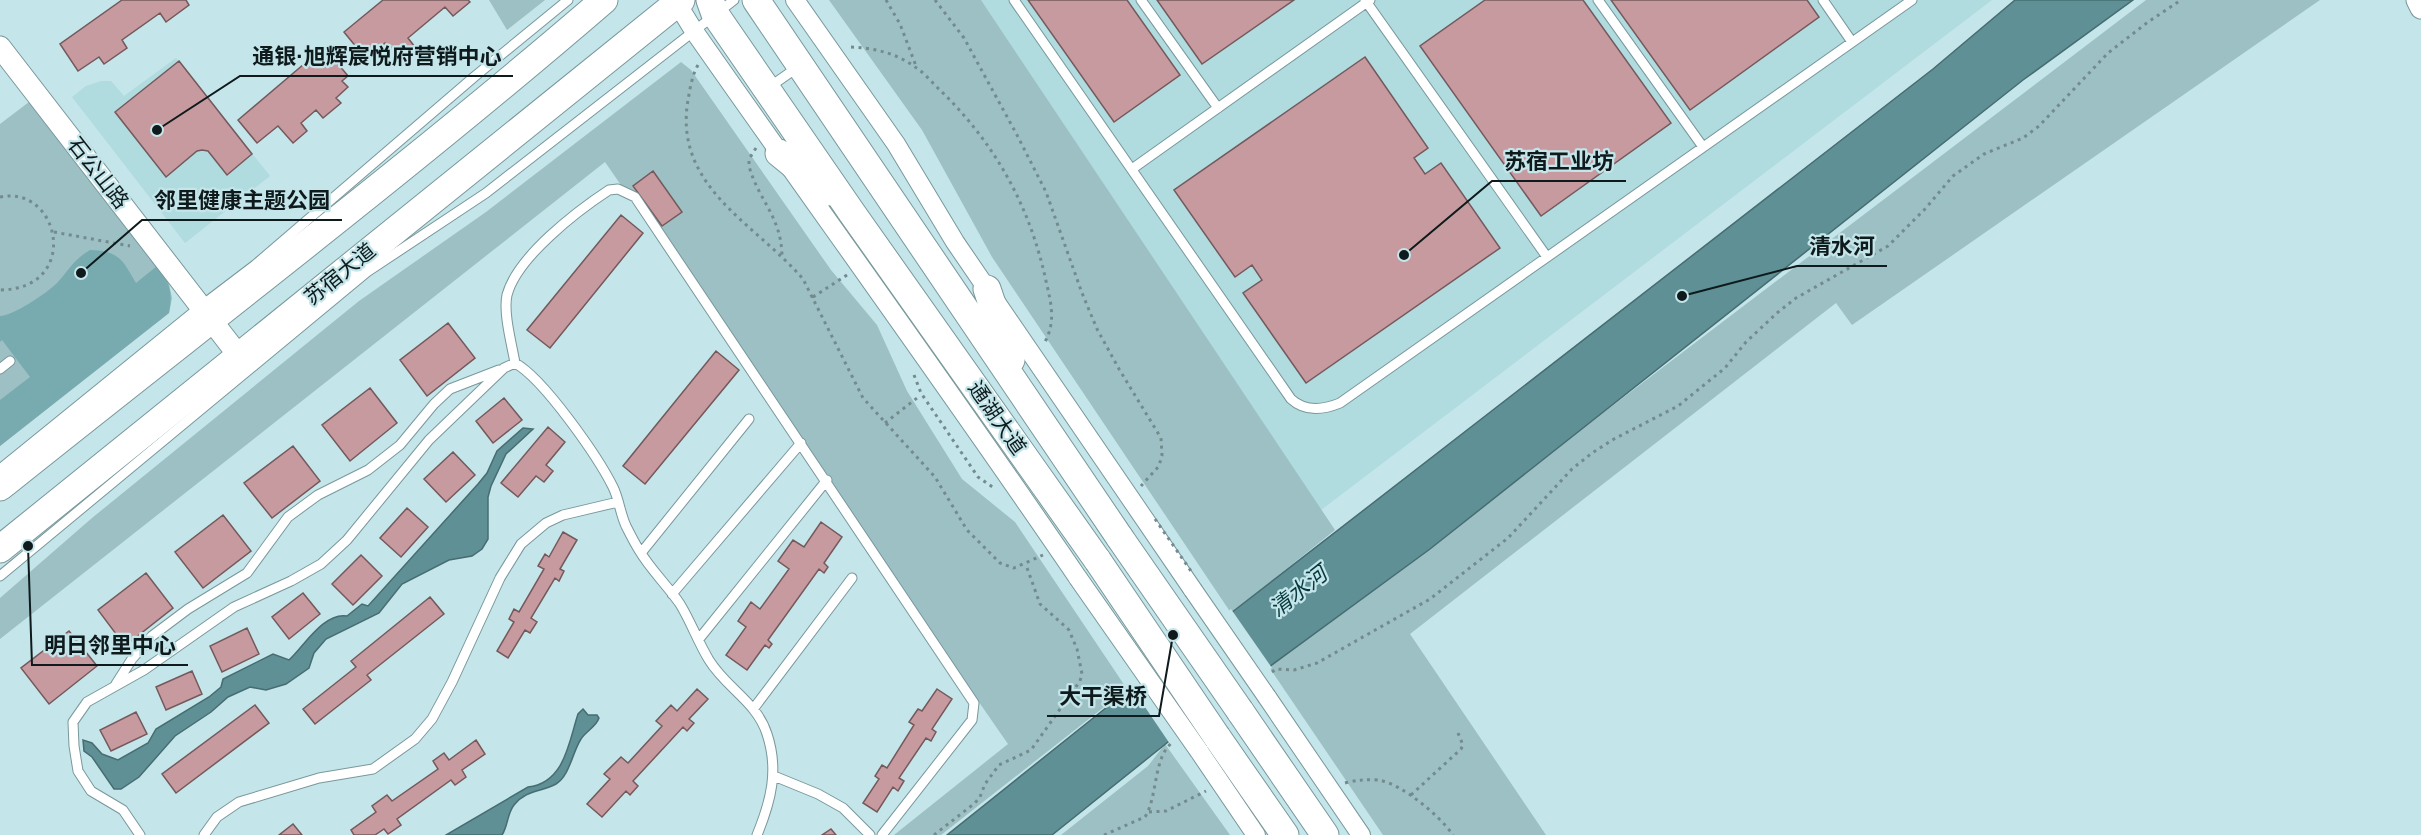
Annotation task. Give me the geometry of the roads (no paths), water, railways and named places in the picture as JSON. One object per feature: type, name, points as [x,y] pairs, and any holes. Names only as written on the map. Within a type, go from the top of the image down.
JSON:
[{"type":"main road","name":"苏宿大道","points":[[0,487],[206,312],[324,232],[526,67],[604,0]]},
{"type":"main road","name":"通湖大道","points":[[756,0],[1120,538],[1325,835]]},
{"type":"main road","name":"苏宿大道","points":[[0,549],[677,1]]},
{"type":"main road","name":"通湖大道","points":[[720,5],[767,89],[1098,561],[1208,744],[1285,835]]},
{"type":"main road","points":[[770,147],[852,213]]},
{"type":"main road","points":[[987,289],[1022,392]]},
{"type":"street","points":[[795,0],[896,144],[987,289],[1361,835]]},
{"type":"street","points":[[2416,0],[2421,8]]},
{"type":"street","points":[[677,1],[770,147],[908,331],[1078,578],[1208,744],[1256,835]]},
{"type":"street","name":"石公山路","points":[[0,46],[239,356]]},
{"type":"lane","points":[[0,469],[206,312],[255,266],[474,76],[568,0]]},
{"type":"lane","points":[[1014,0],[1291,399],[1298,406],[1327,409],[1340,403],[1912,0]]},
{"type":"lane","points":[[1141,0],[1218,108]]},
{"type":"lane","points":[[1598,0],[1703,147]]},
{"type":"lane","points":[[1823,0],[1852,42]]},
{"type":"lane","points":[[1132,170],[1367,1],[1547,257]]},
{"type":"lane","points":[[0,576],[367,272],[486,193],[694,31],[720,5]]},
{"type":"lane","points":[[767,89],[800,65]]},
{"type":"lane","points":[[515,363],[508,326],[506,297],[515,275],[526,260],[562,225],[609,190],[618,189],[635,196],[974,703],[972,720],[882,835]]},
{"type":"lane","points":[[0,369],[10,362]]},
{"type":"lane","points":[[115,686],[132,659],[152,636],[188,609],[247,573],[288,517],[318,495],[368,470],[400,445],[434,404],[450,389],[515,363]]},
{"type":"lane","points":[[515,363],[524,368],[552,399],[602,464],[626,525],[640,553],[672,594],[695,629],[717,673],[754,708],[766,732],[772,753],[774,776],[772,793],[757,835]]},
{"type":"lane","points":[[140,835],[123,810],[91,791],[78,771],[73,722],[87,702],[144,670],[234,607],[291,581],[321,564],[347,540],[429,440],[504,368]]},
{"type":"lane","points":[[640,553],[749,419]]},
{"type":"lane","points":[[672,594],[801,443]]},
{"type":"lane","points":[[699,639],[827,480]]},
{"type":"lane","points":[[204,835],[217,817],[239,802],[319,778],[373,769],[416,739],[432,719],[500,578],[521,544],[546,523],[563,515],[618,502]]},
{"type":"lane","points":[[754,708],[852,578]]},
{"type":"lane","points":[[774,776],[818,794],[843,808],[870,835]]},
{"type":"water","points":[[2015,0],[2133,0],[2023,80],[1430,549],[1183,730],[1052,835],[947,835],[1157,667],[1231,613],[1933,69]]},
{"type":"water","points":[[523,428],[533,429],[506,454],[491,486],[488,497],[488,539],[482,549],[472,556],[449,560],[402,584],[379,613],[326,639],[314,653],[309,668],[286,684],[266,690],[250,687],[228,697],[211,712],[175,736],[139,777],[121,789],[114,789],[92,757],[84,751],[83,740],[92,743],[102,754],[118,760],[148,743],[156,729],[209,697],[221,687],[223,679],[273,654],[289,660],[322,624],[339,616],[347,616],[362,604],[368,606],[478,484],[487,473],[497,451]]},
{"type":"water","points":[[583,709],[588,715],[597,715],[599,718],[581,739],[565,775],[556,784],[519,800],[512,809],[502,835],[446,835],[528,787],[550,778],[564,759],[578,714]]},
{"type":"place","name":"通银·旭辉宸悦府营销中心","points":[[157,130]]},
{"type":"place","name":"苏宿工业坊","points":[[1404,255]]},
{"type":"place","name":"邻里健康主题公园","points":[[81,273]]},
{"type":"place","name":"清水河","points":[[1682,296]]},
{"type":"place","name":"明日邻里中心","points":[[28,546]]},
{"type":"place","name":"大干渠桥","points":[[1173,635]]}]
